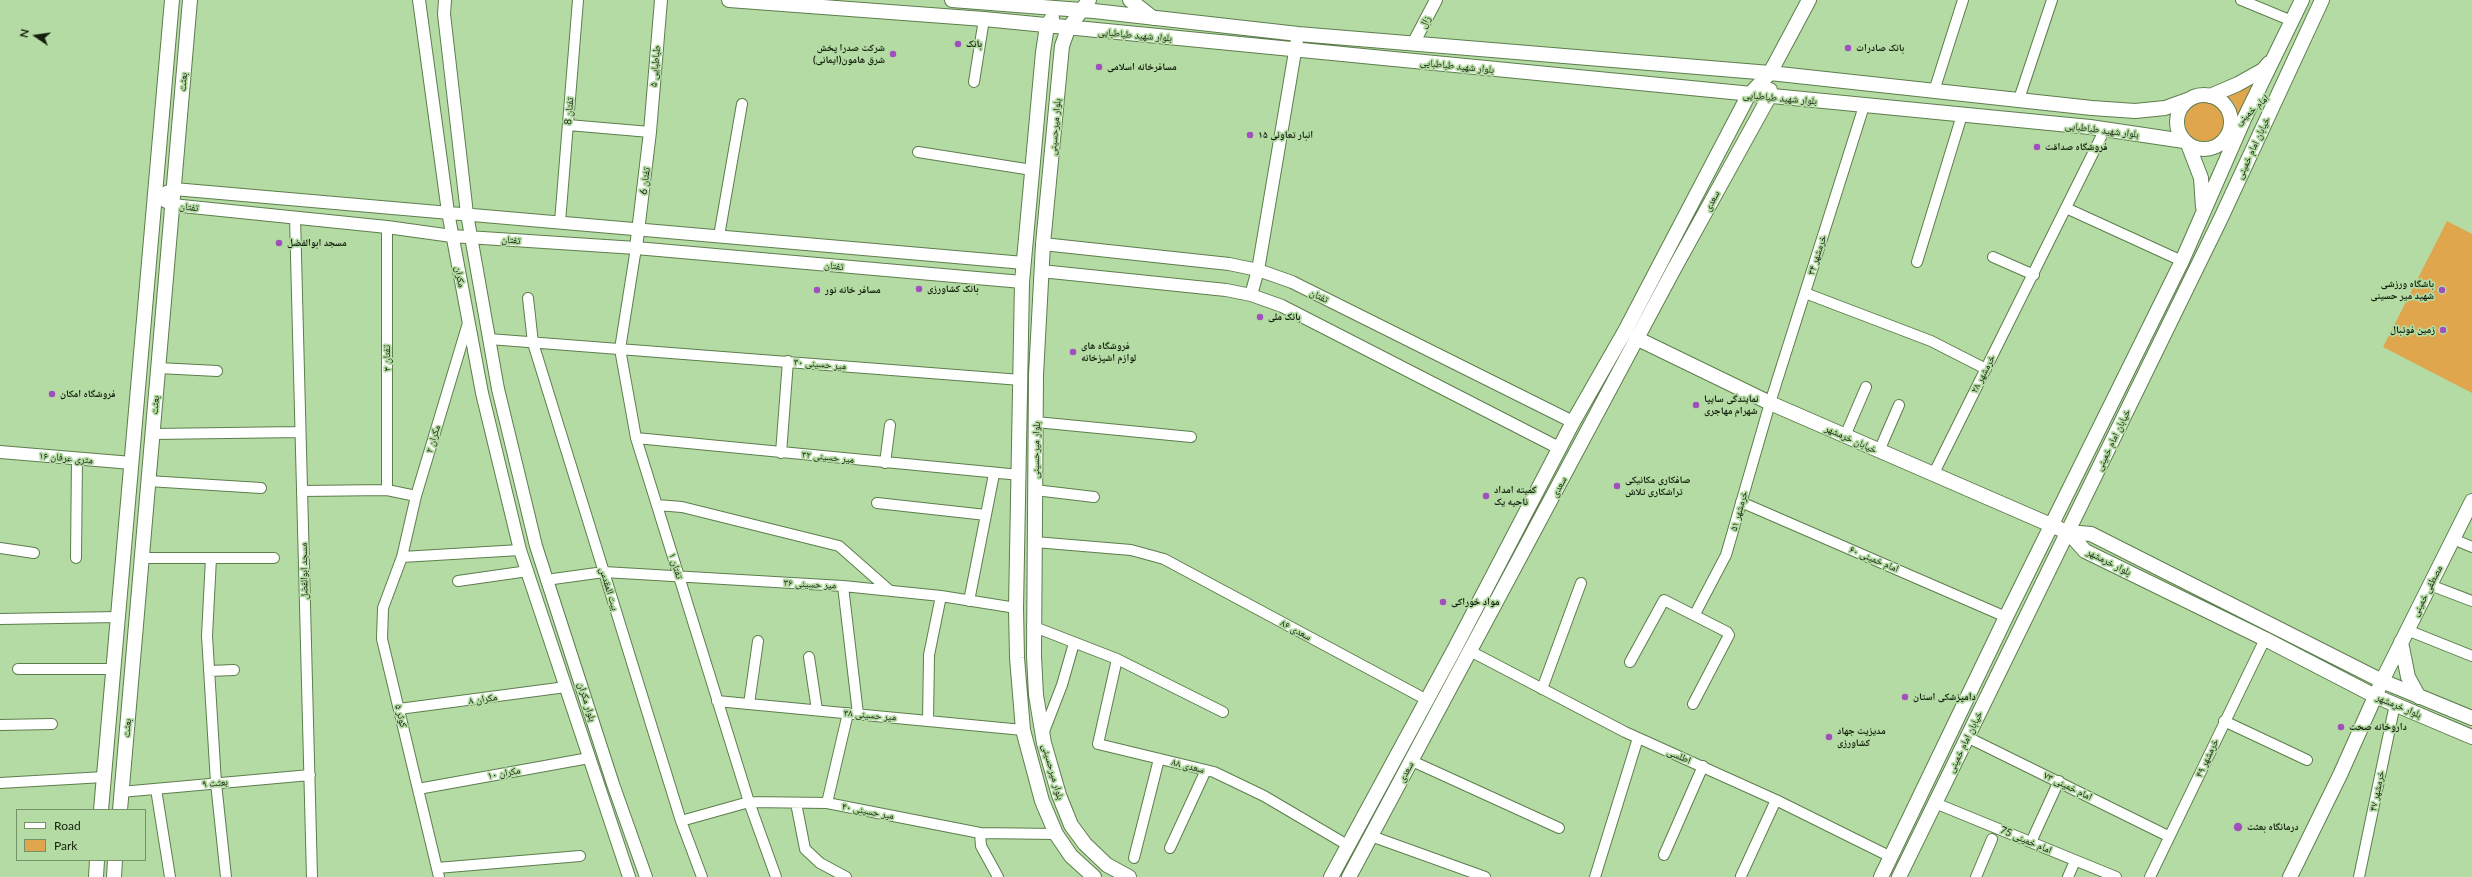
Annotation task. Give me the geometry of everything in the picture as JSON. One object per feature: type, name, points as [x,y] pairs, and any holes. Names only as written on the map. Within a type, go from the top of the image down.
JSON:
[{"type":"main road","name":"بعثت","points":[[102,809],[172,0]]},
{"type":"main road","name":"بعثت","points":[[120,809],[190,0]]},
{"type":"main road","name":"بلوار شهید طباطبایی","points":[[729,0],[984,19],[1068,29],[1295,50],[1748,96],[2105,129],[2186,143]]},
{"type":"main road","name":"بلوار شهید طباطبایی","points":[[952,0],[1085,5],[1153,19],[1298,34],[1770,73],[2092,108],[2135,111],[2165,108],[2190,99]]},
{"type":"main road","points":[[1130,0],[1153,19]]},
{"type":"main road","points":[[1769,97],[1770,73],[1809,0]]},
{"type":"main road","name":"خیابان امام خمینی","points":[[1881,877],[2006,617],[2182,261],[2202,214],[2230,138],[2245,117],[2302,0]]},
{"type":"main road","name":"خیابان امام خمینی","points":[[1899,877],[2242,174],[2322,0]]},
{"type":"main road","name":"بلوار میرحسینی","points":[[1061,4],[1047,26],[1022,282],[1020,475],[1016,608],[1019,694],[1024,730],[1042,801],[1056,834],[1072,856],[1094,877]]},
{"type":"main road","name":"بلوار میرحسینی","points":[[1085,5],[1068,29],[1062,46],[1043,244],[1036,422],[1035,542],[1032,626],[1036,694],[1043,734],[1059,795],[1071,825],[1085,844],[1107,865],[1129,877]]},
{"type":"main road","points":[[2202,214],[2204,191],[2202,178],[2186,143],[2179,133],[2177,124],[2183,105],[2190,99],[2197,96],[2210,96],[2238,84],[2262,70],[2275,57]]},
{"type":"main road","name":"سعدی","points":[[1331,877],[1427,700],[1573,422],[1629,324],[1748,96],[1770,73]]},
{"type":"main road","name":"امام خمینی","points":[[2230,138],[2245,117],[2266,100],[2287,74]]},
{"type":"main road","points":[[2210,96],[2225,104],[2232,119],[2230,138],[2242,174]]},
{"type":"main road","name":"سعدی","points":[[1349,877],[1769,97]]},
{"type":"main road","points":[[2186,143],[2200,149],[2213,148],[2230,138]]},
{"type":"main road","points":[[1035,141],[1053,142]]},
{"type":"main road","name":"خیابان خرمشهر","points":[[1638,339],[1770,403],[2051,526],[2068,532]]},
{"type":"main road","name":"مصطفی خمینی","points":[[2375,696],[2472,501]]},
{"type":"main road","name":"بلوار خرمشهر","points":[[2068,532],[2085,551],[2265,639],[2375,696],[2472,737]]},
{"type":"main road","name":"بلوار خرمشهر","points":[[2068,532],[2091,534],[2382,681],[2472,718]]},
{"type":"main road","points":[[2404,636],[2408,677],[2419,697]]},
{"type":"main road","points":[[116,642],[134,642]]},
{"type":"main road","points":[[2290,877],[2340,776],[2375,696]]},
{"type":"main road","points":[[96,877],[97,861]]},
{"type":"main road","points":[[114,877],[116,861]]},
{"type":"street","name":"مکران","points":[[419,0],[452,236],[482,393],[520,550]]},
{"type":"street","name":"مکران","points":[[445,0],[444,14],[467,214],[498,389],[530,526]]},
{"type":"street","name":"تفتان 8","points":[[560,222],[578,0]]},
{"type":"street","name":"طباطبایی ۵","points":[[650,132],[661,0]]},
{"type":"street","name":"زال","points":[[1413,44],[1436,0]]},
{"type":"street","points":[[1934,91],[1963,0]]},
{"type":"street","points":[[2019,99],[2052,0]]},
{"type":"street","points":[[2241,0],[2292,21]]},
{"type":"street","points":[[974,82],[984,19]]},
{"type":"street","points":[[1251,295],[1258,270],[1298,34]]},
{"type":"street","points":[[718,236],[742,104]]},
{"type":"street","name":"خرمشهر ۳۴","points":[[1770,403],[1864,106]]},
{"type":"street","points":[[1917,262],[1962,115]]},
{"type":"street","points":[[568,125],[650,132]]},
{"type":"street","name":"خرمشهر ۲۸","points":[[1933,474],[2105,129]]},
{"type":"street","name":"تفتان 6","points":[[636,248],[650,132]]},
{"type":"street","points":[[918,152],[1032,170]]},
{"type":"street","name":"تفتان","points":[[155,196],[174,189],[1024,263]]},
{"type":"street","name":"تفتان","points":[[155,196],[172,205],[387,226],[452,236],[636,248],[1022,282]]},
{"type":"street","points":[[2066,208],[2182,261]]},
{"type":"street","name":"مسجد ابوالفضل","points":[[295,217],[312,877]]},
{"type":"street","name":"تفتان ۳","points":[[387,226],[387,490]]},
{"type":"street","name":"تفتان","points":[[1043,244],[1229,264],[1258,270],[1292,282],[1573,422]]},
{"type":"street","name":"تفتان ۱","points":[[636,248],[620,349],[636,438],[749,802],[776,877]]},
{"type":"street","points":[[1993,257],[2034,274]]},
{"type":"street","points":[[1041,271],[1226,290],[1251,295],[1282,306],[1559,448]]},
{"type":"street","points":[[1805,293],[1931,341],[1986,369]]},
{"type":"street","name":"بیت المقدس","points":[[528,298],[533,343],[681,821],[702,877]]},
{"type":"street","name":"مکران ۲","points":[[402,557],[416,496],[468,322]]},
{"type":"street","name":"میر حسینی ۳۰","points":[[489,340],[788,361],[1021,380]]},
{"type":"street","points":[[781,452],[788,361]]},
{"type":"street","points":[[158,368],[218,371]]},
{"type":"street","points":[[1845,436],[1866,387]]},
{"type":"street","name":"خرمشهر ۵۱","points":[[1696,614],[1726,555],[1770,403]]},
{"type":"street","points":[[1879,451],[1899,405]]},
{"type":"street","points":[[1036,422],[1191,437]]},
{"type":"street","points":[[886,463],[890,425]]},
{"type":"street","points":[[152,434],[300,432]]},
{"type":"street","name":"میر حسینی ۳۲","points":[[636,438],[994,474],[1020,475]]},
{"type":"street","name":"۱۶ متری عرفان","points":[[0,452],[132,463]]},
{"type":"street","points":[[76,558],[78,458]]},
{"type":"street","points":[[969,600],[994,474]]},
{"type":"street","points":[[148,481],[261,488]]},
{"type":"street","points":[[302,491],[387,490],[416,496]]},
{"type":"street","points":[[1036,490],[1094,497]]},
{"type":"street","name":"امام خمینی ۶۰","points":[[1741,502],[2006,617]]},
{"type":"street","points":[[877,503],[986,515]]},
{"type":"street","points":[[657,505],[682,507],[839,546],[889,590]]},
{"type":"street","name":"بلوار مکران","points":[[530,526],[546,580],[588,704],[613,784],[646,877]]},
{"type":"street","points":[[2453,539],[2472,547]]},
{"type":"street","name":"سعدی ۸۶","points":[[1035,542],[1130,550],[1164,559],[1427,700]]},
{"type":"street","points":[[0,548],[34,553]]},
{"type":"street","points":[[402,557],[520,550]]},
{"type":"street","name":"بلوار مکران","points":[[520,550],[629,877]]},
{"type":"street","name":"کوثر ۵","points":[[402,557],[382,608],[382,631],[438,873]]},
{"type":"street","points":[[142,558],[274,558]]},
{"type":"street","points":[[210,558],[207,636],[216,783],[226,877]]},
{"type":"street","points":[[458,581],[528,571]]},
{"type":"street","name":"میر حسینی ۳۶","points":[[546,580],[604,572],[679,576],[889,590],[941,596],[1016,608]]},
{"type":"street","points":[[1542,689],[1581,583]]},
{"type":"street","points":[[2430,584],[2472,601]]},
{"type":"street","points":[[827,803],[853,714],[843,586]]},
{"type":"street","points":[[928,721],[930,654],[941,596]]},
{"type":"street","points":[[1630,662],[1664,600],[1696,614],[1727,632],[1729,635],[1693,704]]},
{"type":"street","points":[[0,619],[118,617]]},
{"type":"street","points":[[1032,626],[1117,659],[1223,712]]},
{"type":"street","points":[[2404,636],[2472,656]]},
{"type":"street","name":"خرمشهر ۴۹","points":[[2150,877],[2168,836],[2265,639]]},
{"type":"street","points":[[749,704],[758,640]]},
{"type":"street","points":[[1043,734],[1062,685],[1074,643]]},
{"type":"street","name":"اطلسی","points":[[1470,651],[1638,738],[1776,800],[1891,857]]},
{"type":"street","points":[[809,657],[817,710]]},
{"type":"street","name":"سعدی ۸۸","points":[[1117,659],[1098,744],[1206,770],[1264,796],[1348,846]]},
{"type":"street","points":[[18,669],[114,669]]},
{"type":"street","points":[[209,671],[234,670]]},
{"type":"street","name":"مکران ۸","points":[[399,709],[566,687]]},
{"type":"street","name":"میر حسینی ۳۸","points":[[717,701],[1024,730]]},
{"type":"street","points":[[573,708],[588,704]]},
{"type":"street","name":"خرمشهر ۴۷","points":[[2359,877],[2396,704]]},
{"type":"street","points":[[2224,721],[2307,760]]},
{"type":"street","points":[[0,725],[52,724]]},
{"type":"street","name":"امام خمینی ۷۳","points":[[1968,737],[2168,836]]},
{"type":"street","points":[[1595,877],[1638,738]]},
{"type":"street","name":"مکران ۱۰","points":[[418,789],[589,758]]},
{"type":"street","points":[[1134,858],[1159,759]]},
{"type":"street","points":[[1412,761],[1559,828]]},
{"type":"street","points":[[1664,855],[1703,766]]},
{"type":"street","points":[[1170,848],[1206,770]]},
{"type":"street","name":"بعثت ۹","points":[[121,792],[310,775]]},
{"type":"street","points":[[0,783],[104,777]]},
{"type":"street","points":[[2032,842],[2059,781]]},
{"type":"street","points":[[156,789],[170,877]]},
{"type":"street","points":[[1740,876],[1776,800]]},
{"type":"street","name":"میر حسینی ۴۰","points":[[681,821],[749,802],[827,803],[980,833],[1056,834]]},
{"type":"street","points":[[796,803],[805,849],[820,863],[846,877]]},
{"type":"street","name":"امام خمینی 75","points":[[1935,803],[2116,877]]},
{"type":"street","points":[[980,833],[981,846],[998,877]]},
{"type":"street","points":[[1371,836],[1466,874],[1485,877]]},
{"type":"street","points":[[1976,877],[1992,840]]},
{"type":"street","points":[[438,873],[580,856]]},
{"type":"street","points":[[2068,877],[2075,860]]},
{"type":"green space","points":[[2258,80],[2253,96],[2238,114],[2235,104],[2225,94]]},
{"type":"green space","points":[[2209,102],[2216,105],[2222,111],[2225,122],[2224,130],[2216,139],[2209,142],[2201,142],[2194,139],[2186,130],[2185,118],[2188,111],[2197,103]]},
{"type":"green space","name":"باشگاه ورزشی شهید میر حسینی","points":[[2447,221],[2472,234],[2472,393],[2383,347]]},
{"type":"place","name":"بانک","points":[[958,44]]},
{"type":"place","name":"بانک صادرات","points":[[1848,48]]},
{"type":"place","name":"شرکت صدرا پخش شرق هامون(ایمانی)","points":[[893,54]]},
{"type":"place","name":"مسافرخانه اسلامی","points":[[1099,67]]},
{"type":"place","name":"انبار تعاونی ۱۵","points":[[1250,135]]},
{"type":"place","name":"فروشگاه صداقت","points":[[2037,147]]},
{"type":"place","name":"مسجد ابوالفضل","points":[[279,243]]},
{"type":"place","name":"بانک کشاورزی","points":[[919,289]]},
{"type":"place","name":"مسافر خانه نور","points":[[817,290]]},
{"type":"place","name":"باشگاه ورزشی شهید میر حسینی","points":[[2442,290]]},
{"type":"place","name":"بانک ملی","points":[[1260,317]]},
{"type":"place","name":"زمین فوتبال","points":[[2443,330]]},
{"type":"place","name":"فروشگاه های لوازم اشپزخانه","points":[[1073,352]]},
{"type":"place","name":"فروشگاه امکان","points":[[52,394]]},
{"type":"place","name":"نمایندگی سایپا شهرام مهاجری","points":[[1696,405]]},
{"type":"place","name":"صافکاری مکانیکی تراشکاری تلاش","points":[[1617,486]]},
{"type":"place","name":"کمیته امداد ناحیه یک","points":[[1486,496]]},
{"type":"place","name":"مواد خوراکی","points":[[1443,602]]},
{"type":"place","name":"دامپزشکی استان","points":[[1905,697]]},
{"type":"place","name":"داروخانه صحت","points":[[2341,727]]},
{"type":"place","name":"مدیزیت جهاد کشاورزی","points":[[1829,737]]},
{"type":"place","name":"درمانگاه بعثت","points":[[2238,827]]}]
